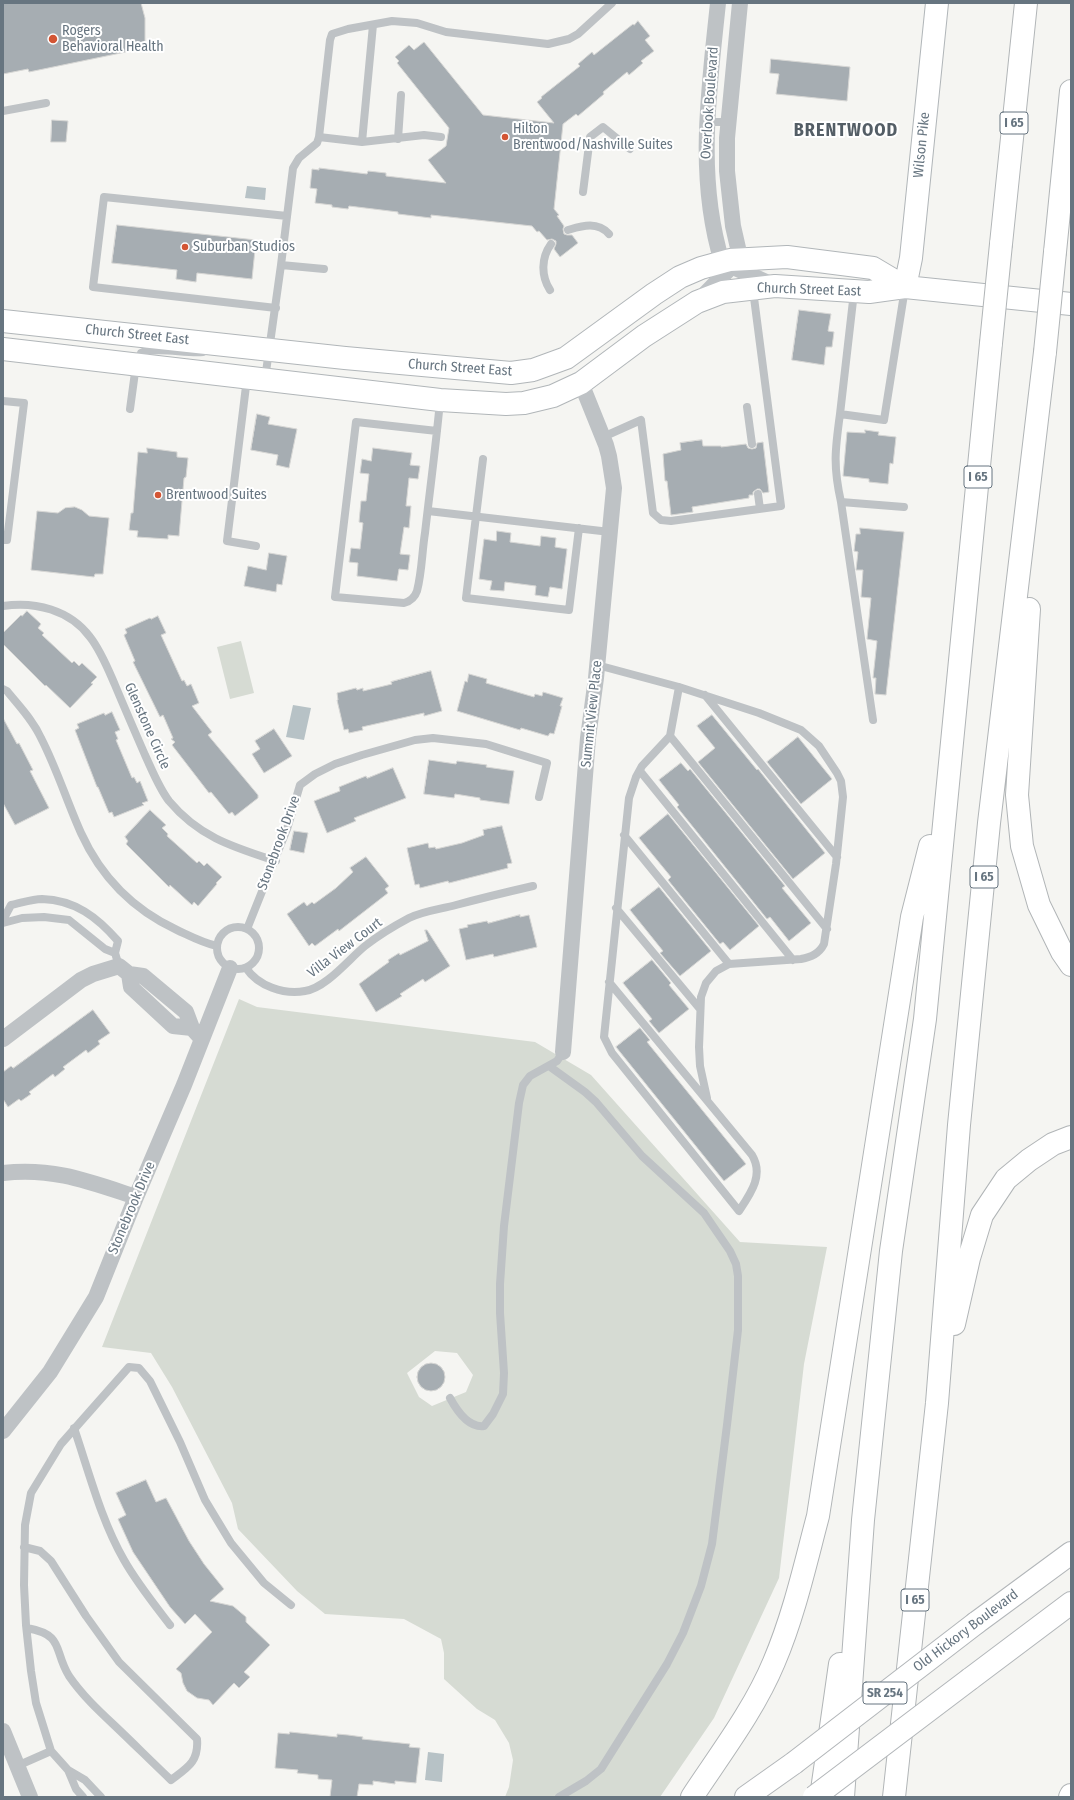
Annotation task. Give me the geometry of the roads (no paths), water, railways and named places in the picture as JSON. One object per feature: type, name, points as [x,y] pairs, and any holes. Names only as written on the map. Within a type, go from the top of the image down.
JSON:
[{"type":"main road","name":"Wilson Pike","points":[[905,288],[911,258],[937,3]]},
{"type":"main road","name":"I 65","points":[[843,1797],[864,1520],[892,1252],[925,1019],[946,782],[966,603],[990,343],[1002,244],[1026,3]]},
{"type":"main road","name":"I 65","points":[[894,1797],[937,1403],[960,1117],[989,824],[1045,352],[1071,91]]},
{"type":"main road","name":"Church Street East","points":[[3,321],[270,350],[487,372],[511,373],[533,370],[566,358],[654,294],[680,277],[701,268],[787,257],[873,268],[905,288]]},
{"type":"main road","name":"Church Street East","points":[[3,349],[440,400],[477,403],[524,403],[553,396],[581,383],[644,336],[697,302],[723,292],[753,287],[775,286],[869,292],[905,288],[1071,304]]},
{"type":"main road","points":[[1045,352],[1017,795],[1022,846],[1039,905],[1062,952],[1071,964]]},
{"type":"main road","points":[[692,1797],[749,1712],[774,1662],[796,1601],[816,1524],[912,917],[946,782]]},
{"type":"main road","points":[[937,1403],[969,1258],[982,1215],[1006,1179],[1053,1144],[1071,1137]]},
{"type":"main road","points":[[821,1797],[838,1676],[864,1520]]},
{"type":"main road","name":"Old Hickory Boulevard","points":[[746,1797],[794,1763],[976,1623],[1071,1553]]},
{"type":"main road","name":"SR 254","points":[[814,1797],[1071,1602]]},
{"type":"street","name":"Overlook Boulevard","points":[[718,3],[706,122],[708,194],[731,263]]},
{"type":"street","name":"Overlook Boulevard","points":[[731,263],[727,171],[729,122],[740,3]]},
{"type":"street","points":[[697,302],[731,263],[775,286]]},
{"type":"street","name":"Summit View Place","points":[[563,1052],[587,751],[610,532],[613,481],[609,456],[603,437],[581,383]]},
{"type":"street","points":[[3,1039],[81,980],[121,964],[131,987],[173,1026],[197,1034]]},
{"type":"street","name":"Stonebrook Drive","points":[[3,1431],[50,1372],[96,1298],[136,1197],[184,1085],[197,1034],[238,968]]},
{"type":"street","points":[[3,1173],[30,1171],[73,1176],[136,1197]]},
{"type":"street","points":[[3,1731],[30,1797]]},
{"type":"lane","points":[[256,546],[227,541],[256,379],[270,350],[293,168],[299,158],[317,143],[319,137],[330,40],[332,34],[392,21],[417,23],[446,32],[528,43],[548,44],[569,39],[578,34],[612,3]]},
{"type":"lane","points":[[362,142],[373,25]]},
{"type":"lane","points":[[398,139],[401,95]]},
{"type":"lane","points":[[3,111],[46,103]]},
{"type":"lane","points":[[706,122],[729,122]]},
{"type":"lane","points":[[583,192],[590,137],[604,127],[630,149]]},
{"type":"lane","points":[[319,137],[362,142],[424,135],[441,137]]},
{"type":"lane","points":[[276,308],[94,287],[104,197],[287,216]]},
{"type":"lane","points":[[568,230],[588,225],[601,227],[609,234]]},
{"type":"lane","points":[[550,244],[546,250],[543,268],[544,277],[550,290]]},
{"type":"lane","points":[[281,265],[324,270]]},
{"type":"lane","points":[[603,437],[641,420],[653,513],[666,522],[781,506],[753,287]]},
{"type":"lane","points":[[840,414],[884,420],[905,288]]},
{"type":"lane","points":[[854,291],[835,453],[836,476],[873,720]]},
{"type":"lane","points":[[130,409],[138,356],[145,350],[200,352],[208,351],[217,344]]},
{"type":"lane","points":[[437,431],[356,422],[335,597],[394,603],[408,602],[417,591],[428,511],[437,431],[440,400]]},
{"type":"lane","points":[[3,401],[24,403],[7,540],[3,540]]},
{"type":"lane","points":[[747,407],[752,444]]},
{"type":"lane","points":[[482,459],[466,598],[569,610],[578,528]]},
{"type":"lane","points":[[758,494],[760,509]]},
{"type":"lane","points":[[841,502],[904,507]]},
{"type":"lane","points":[[428,511],[610,532]]},
{"type":"lane","name":"Glenstone Circle","points":[[3,606],[19,603],[42,606],[74,622],[90,636],[104,660],[152,773],[169,800],[196,828],[229,846],[276,861]]},
{"type":"lane","points":[[597,665],[705,695],[795,727],[808,735],[819,746],[838,773],[842,789],[837,857],[824,944],[822,949],[810,957],[793,960],[729,964],[716,971],[706,983],[701,997],[699,1053],[708,1100]]},
{"type":"lane","points":[[609,982],[752,1154],[757,1163],[755,1183],[749,1196],[739,1210],[612,1053],[604,1037],[609,982],[616,908],[629,798],[632,787],[640,771],[670,736],[679,687]]},
{"type":"lane","points":[[3,689],[26,713],[41,736],[82,834],[101,869],[128,899],[158,921],[206,944],[217,946]]},
{"type":"lane","points":[[705,695],[837,857]]},
{"type":"lane","points":[[670,736],[827,929]]},
{"type":"lane","name":"Stonebrook Drive","points":[[238,968],[255,961],[260,948],[255,935],[247,929],[288,829],[300,785],[315,774],[335,764],[415,740],[433,738],[468,740],[508,750],[547,764],[539,797]]},
{"type":"lane","points":[[640,771],[793,960]]},
{"type":"lane","points":[[624,835],[729,964]]},
{"type":"lane","name":"Villa View Court","points":[[238,968],[281,991],[307,991],[318,987],[366,945],[411,917],[533,886]]},
{"type":"lane","points":[[3,920],[11,905],[41,899],[76,905],[105,925],[118,941],[121,964]]},
{"type":"lane","points":[[616,908],[700,1009]]},
{"type":"lane","points":[[3,923],[22,918],[44,917],[68,920],[105,949],[121,964]]},
{"type":"lane","points":[[238,968],[220,959],[217,946],[223,934],[229,929],[236,927],[247,929]]},
{"type":"lane","points":[[450,1398],[456,1409],[469,1422],[478,1426],[484,1426],[494,1414],[503,1394],[504,1373],[500,1313],[500,1276],[504,1226],[519,1103],[523,1085],[530,1076],[557,1061],[563,1052]]},
{"type":"lane","points":[[549,1066],[585,1092],[596,1102],[642,1156],[704,1213],[730,1251],[736,1264],[738,1276],[738,1330],[728,1418],[712,1544],[701,1586],[683,1633],[667,1664],[602,1769],[586,1782],[559,1797]]},
{"type":"lane","points":[[101,1797],[85,1780],[68,1770],[51,1752],[36,1703],[26,1628],[24,1585],[25,1525],[31,1493],[61,1444],[129,1367],[139,1368],[150,1381],[180,1442],[205,1500],[231,1543],[264,1583],[291,1605]]},
{"type":"lane","points":[[74,1428],[94,1489],[123,1559],[170,1625]]},
{"type":"lane","points":[[24,1547],[40,1551],[52,1561],[86,1616],[119,1662],[197,1740],[197,1753],[191,1764],[171,1780],[87,1699],[70,1677],[58,1646],[51,1636],[41,1631],[26,1628]]},
{"type":"lane","points":[[17,1766],[51,1752]]},
{"type":"lane","points":[[68,1770],[76,1789],[83,1797]]},
{"type":"place","name":"Rogers Behavioral Health","points":[[53,39]]},
{"type":"place","name":"Hilton Brentwood/Nashville Suites","points":[[505,137]]},
{"type":"place","name":"Suburban Studios","points":[[185,247]]},
{"type":"place","name":"Brentwood Suites","points":[[158,495]]},
{"type":"district","name":"BRENTWOOD","points":[[846,131]]}]
